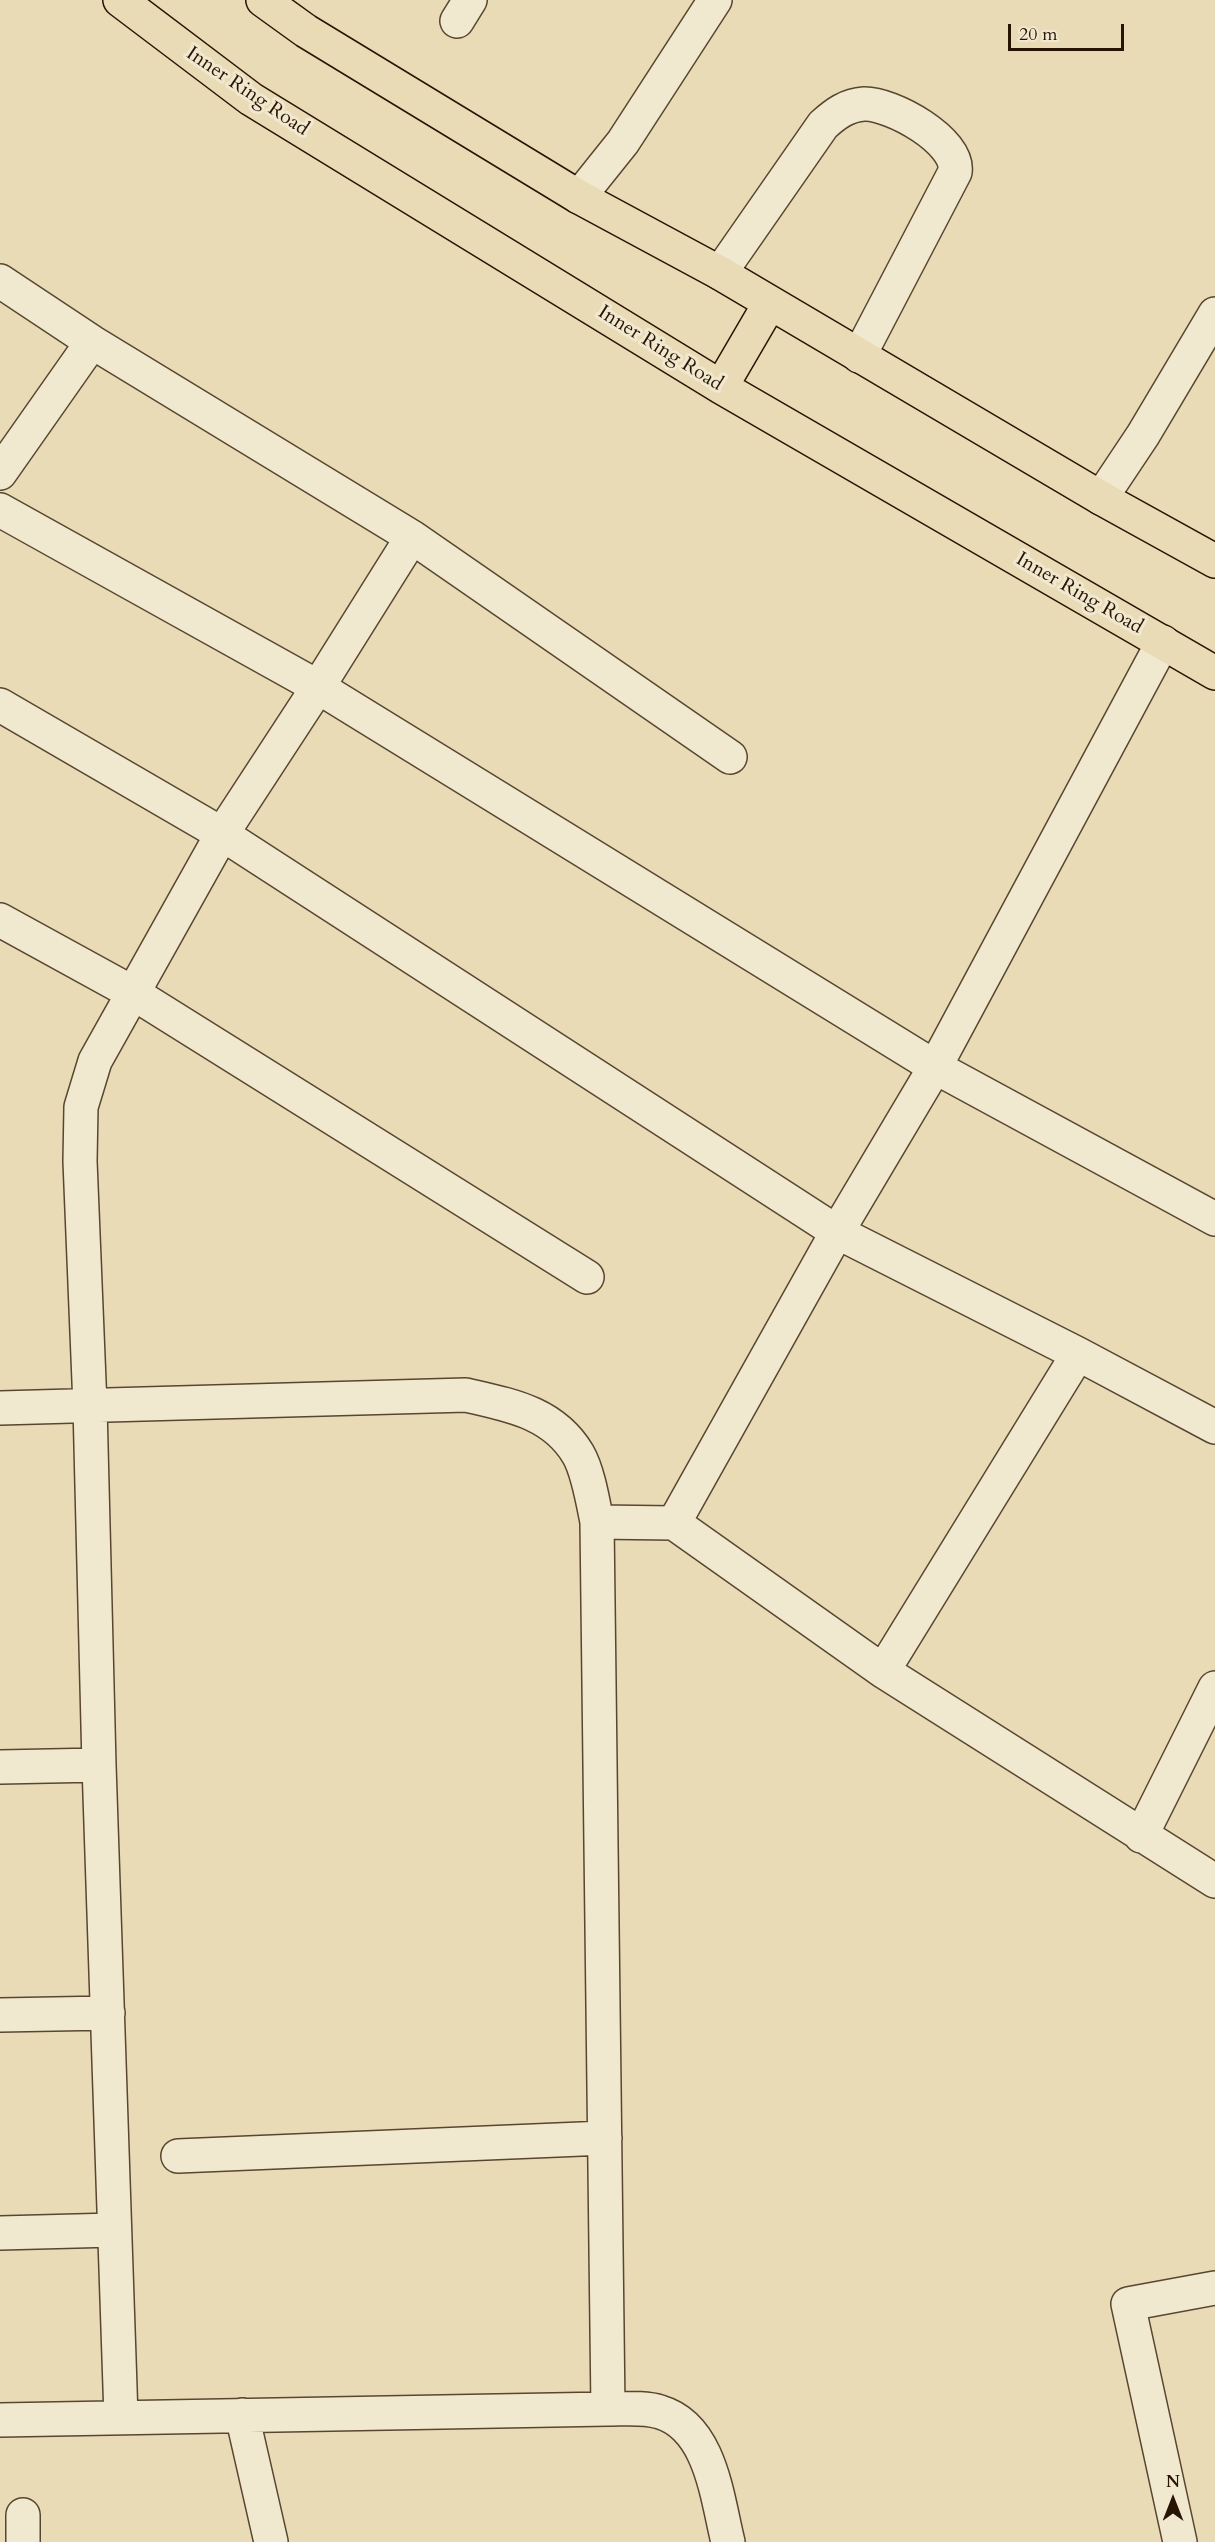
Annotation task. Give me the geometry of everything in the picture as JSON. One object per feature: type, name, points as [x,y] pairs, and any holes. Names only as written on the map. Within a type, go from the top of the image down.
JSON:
[{"type":"highway","name":"Inner Ring Road","points":[[120,0],[251,99],[721,387],[1215,673]]},
{"type":"highway","points":[[263,0],[306,31],[579,197],[720,273],[1101,498],[1215,561]]},
{"type":"highway","points":[[721,387],[770,303]]},
{"type":"street","points":[[579,197],[623,142],[715,0]]},
{"type":"street","points":[[720,273],[823,125],[836,113],[851,106],[866,104],[888,110],[913,122],[944,144],[954,157],[955,172],[859,356]]},
{"type":"street","points":[[0,281],[92,342],[412,537],[730,757]]},
{"type":"street","points":[[1101,498],[1143,435],[1215,314]]},
{"type":"street","points":[[0,473],[92,342]]},
{"type":"street","points":[[0,510],[318,687],[935,1066],[1215,1219]]},
{"type":"street","points":[[121,2417],[99,1765],[90,1406],[80,1161],[81,1107],[95,1061],[222,834],[412,537]]},
{"type":"street","points":[[674,1523],[837,1232],[935,1066],[1163,642]]},
{"type":"street","points":[[0,705],[222,834],[837,1232],[1078,1353],[1215,1427]]},
{"type":"street","points":[[0,920],[133,993],[587,1276]]},
{"type":"street","points":[[883,1671],[1078,1353]]},
{"type":"street","points":[[0,1408],[466,1395],[525,1410],[557,1429],[579,1455],[597,1521],[608,2409]]},
{"type":"street","points":[[597,1521],[674,1523],[883,1671],[1215,1881]]},
{"type":"street","points":[[1141,1836],[1215,1688]]},
{"type":"street","points":[[0,1767],[99,1765]]},
{"type":"street","points":[[0,2014],[108,2013]]},
{"type":"street","points":[[178,2156],[605,2138]]},
{"type":"street","points":[[0,2233],[114,2230]]},
{"type":"street","points":[[1180,2542],[1128,2304],[1215,2288]]},
{"type":"street","points":[[0,2420],[608,2409],[659,2411],[682,2423],[705,2453],[728,2542]]},
{"type":"street","points":[[242,2415],[271,2542]]}]
